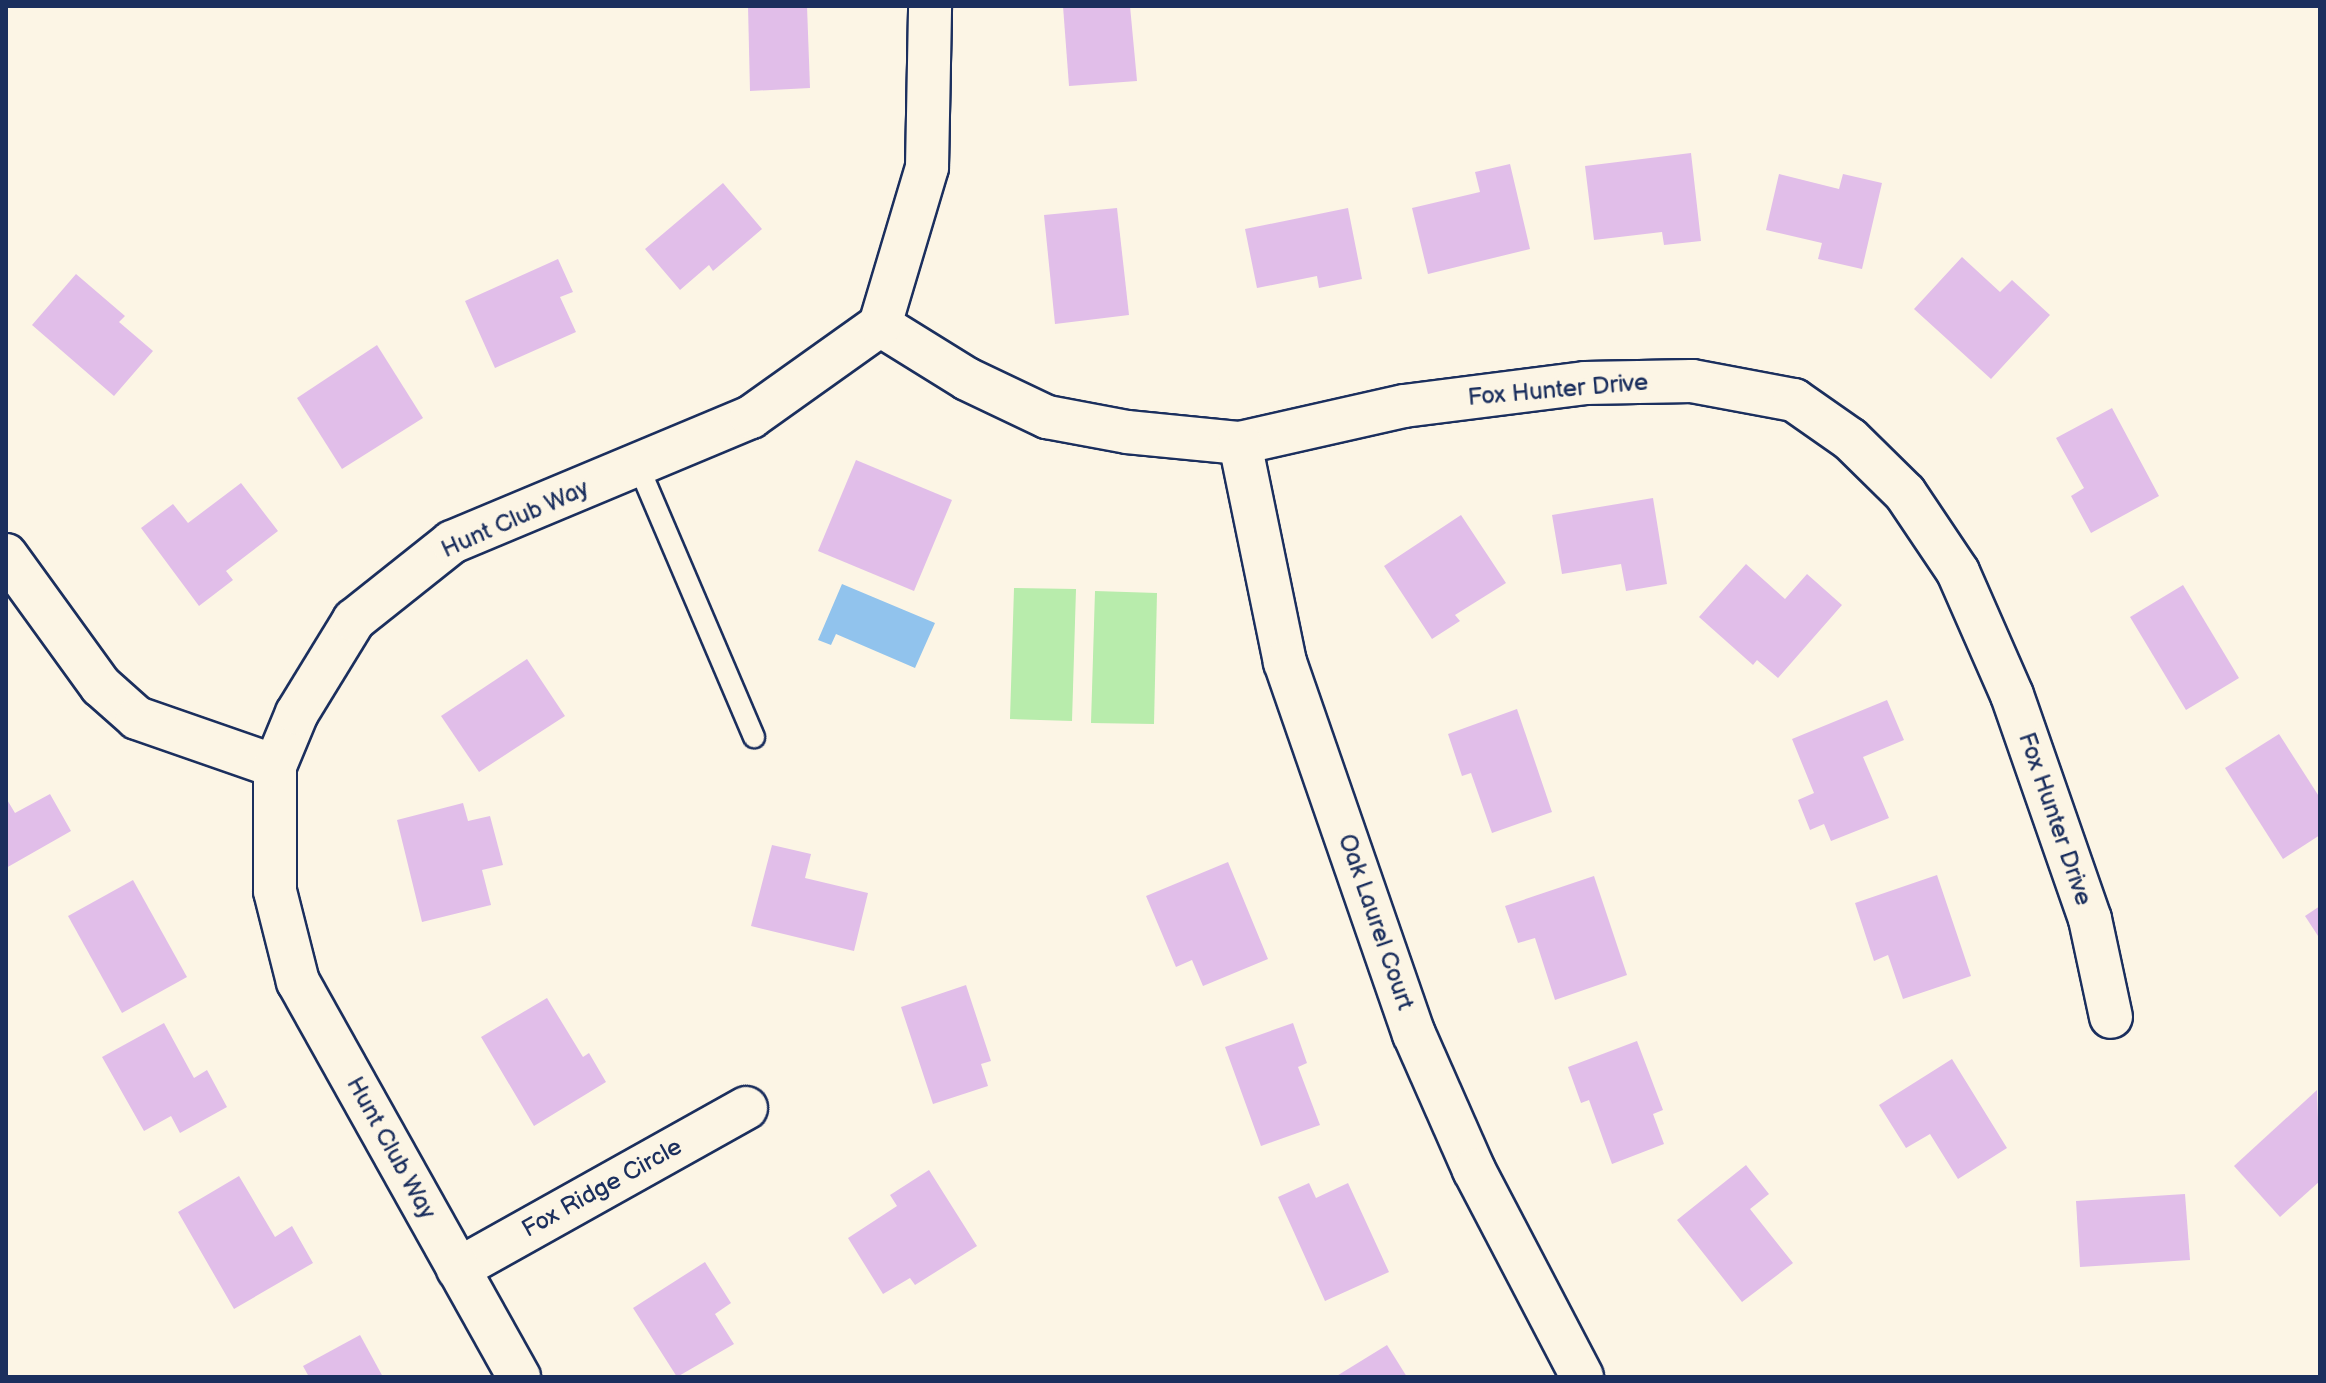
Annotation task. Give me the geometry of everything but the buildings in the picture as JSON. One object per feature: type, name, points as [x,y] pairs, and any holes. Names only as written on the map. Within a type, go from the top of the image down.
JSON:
[{"type":"street","points":[[880,325],[927,167],[930,6]]},
{"type":"street","name":"Fox Hunter Drive","points":[[880,325],[967,379],[1047,417],[1127,432],[1240,443],[1404,406],[1585,383],[1692,381],[1794,400],[1850,439],[1905,493],[1958,572],[2012,695],[2090,919],[2111,1017]]},
{"type":"street","name":"Hunt Club Way","points":[[519,1377],[298,982],[275,891],[275,766],[326,660],[354,620],[391,586],[452,542],[751,417],[880,325]]},
{"type":"street","name":"Oak Laurel Court","points":[[1240,443],[1285,662],[1414,1034],[1474,1170],[1582,1377]]},
{"type":"street","points":[[6,555],[101,686],[137,718],[275,766]]},
{"type":"street","name":"Fox Ridge Circle","points":[[458,1269],[746,1108]]},
{"type":"lane","points":[[638,465],[754,737]]},
{"type":"green space","points":[[1014,588],[1076,589],[1072,721],[1010,719]]},
{"type":"green space","points":[[1095,591],[1157,593],[1154,724],[1091,723]]},
{"type":"water","points":[[842,584],[935,623],[915,668],[836,634],[831,645],[818,640]]}]
